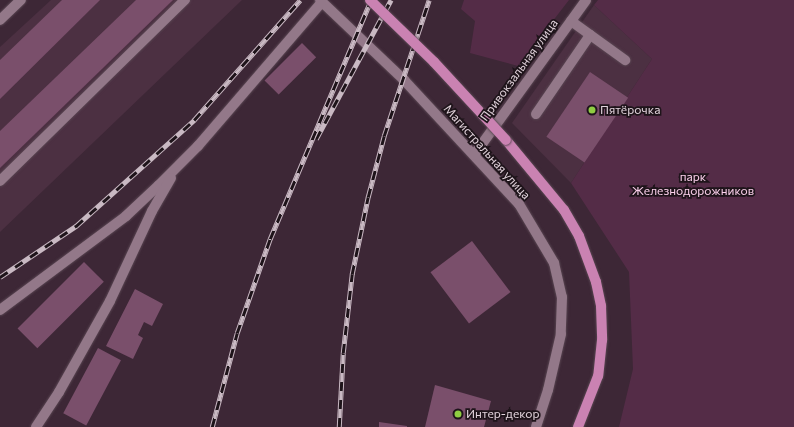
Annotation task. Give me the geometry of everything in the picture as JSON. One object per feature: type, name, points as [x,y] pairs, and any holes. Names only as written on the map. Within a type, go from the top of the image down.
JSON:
[{"type":"main road","points":[[370,0],[434,62],[506,140],[564,210],[579,236],[596,282],[601,306],[602,340],[598,376],[578,427]]},
{"type":"street","points":[[0,20],[21,0]]},
{"type":"street","points":[[0,181],[185,0]]},
{"type":"street","name":"Привокзальная улица","points":[[474,155],[586,0]]},
{"type":"street","points":[[0,310],[126,216],[178,166],[321,1]]},
{"type":"street","name":"Магистральная улица","points":[[321,1],[404,80],[519,204],[554,263],[562,297],[561,334],[548,390],[536,427]]},
{"type":"street","points":[[571,21],[625,60]]},
{"type":"street","points":[[536,114],[590,35]]},
{"type":"street","points":[[36,427],[59,392],[110,301],[152,211],[178,166]]},
{"type":"shaded area","points":[[51,0],[242,0],[0,232],[0,47]]},
{"type":"shaded area","points":[[594,5],[652,59],[571,183],[512,123]]},
{"type":"green space","points":[[464,0],[569,0],[518,66],[470,53],[475,21],[461,9]]},
{"type":"green space","name":"парк Железнодорожников","points":[[598,0],[794,0],[794,427],[619,427],[633,369],[629,272],[571,183],[652,59],[594,5]]},
{"type":"building","points":[[62,0],[100,0],[0,99],[0,60]]},
{"type":"building","points":[[136,0],[173,0],[0,168],[0,131]]},
{"type":"building","points":[[302,43],[316,57],[279,95],[265,80]]},
{"type":"building","name":"Пятёрочка","points":[[590,72],[628,98],[585,162],[546,137]]},
{"type":"building","points":[[472,241],[511,292],[469,323],[430,272]]},
{"type":"building","points":[[84,262],[104,282],[37,348],[18,328]]},
{"type":"building","points":[[135,289],[163,304],[152,326],[144,322],[138,335],[143,338],[133,359],[106,346]]},
{"type":"building","points":[[98,348],[121,360],[86,426],[63,413]]},
{"type":"building","name":"Интер-декор","points":[[435,385],[491,401],[484,427],[425,427]]},
{"type":"building","points":[[379,422],[407,426],[407,427],[379,427]]},
{"type":"railway","points":[[0,277],[76,226],[194,120],[300,0]]},
{"type":"railway","points":[[212,427],[237,333],[270,239],[371,0]]},
{"type":"railway","points":[[316,139],[391,0]]},
{"type":"railway","points":[[339,427],[343,353],[352,274],[368,197],[384,136],[429,0]]},
{"type":"place","name":"Пятёрочка","points":[[592,110]]},
{"type":"place","name":"Интер-декор","points":[[458,414]]}]
